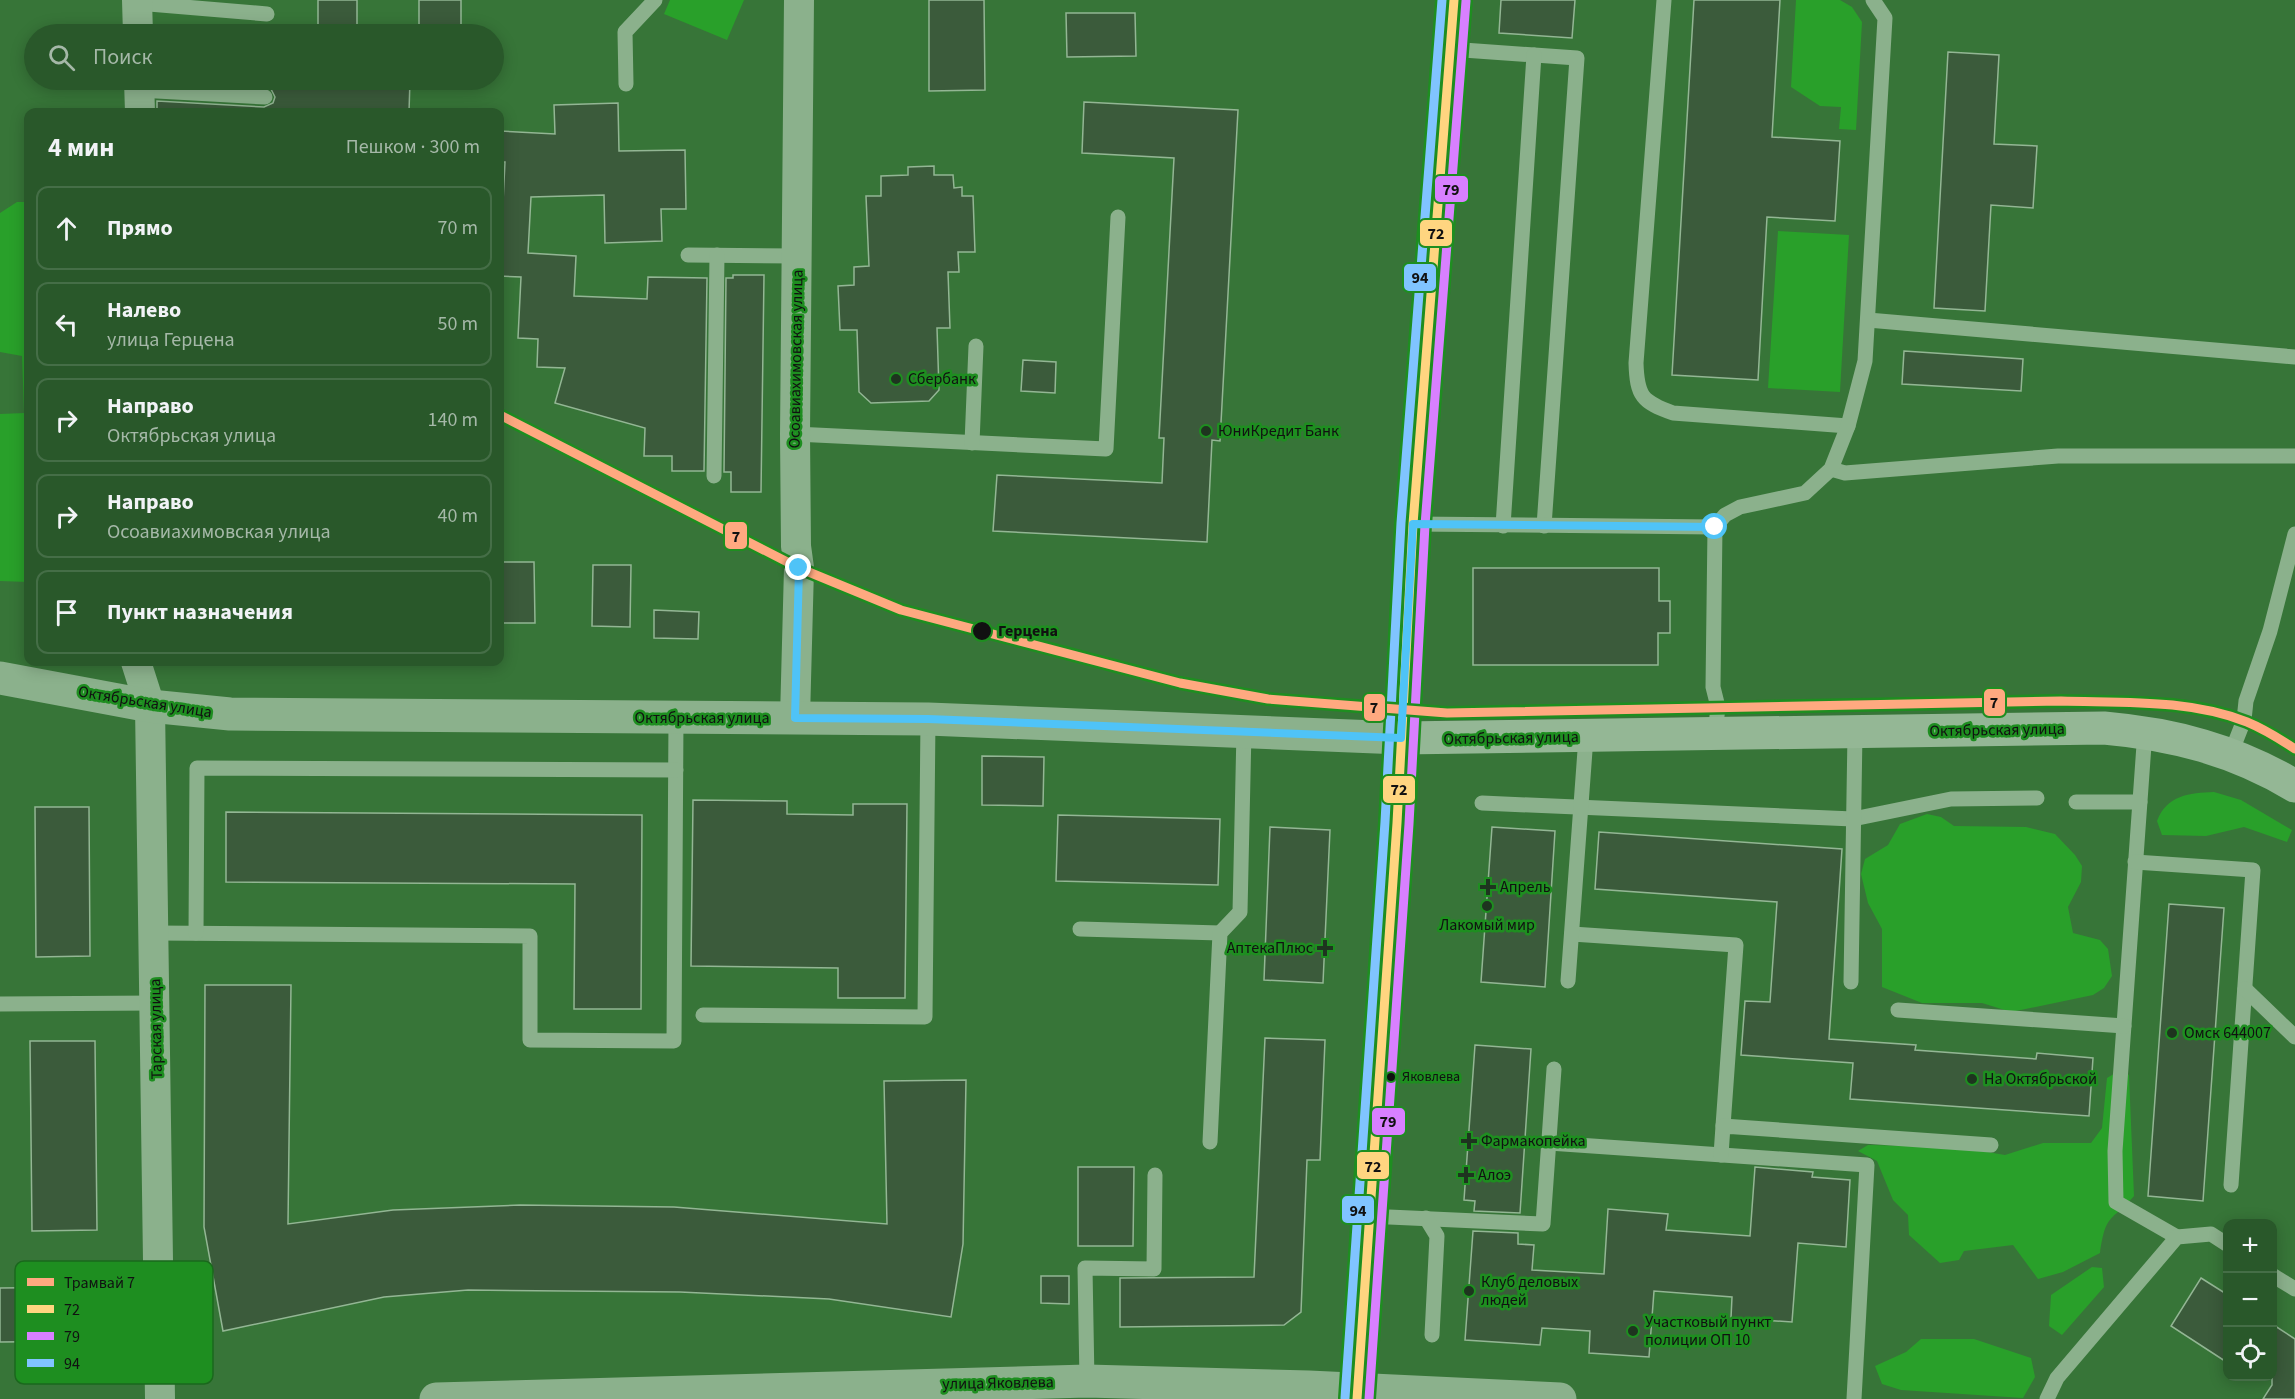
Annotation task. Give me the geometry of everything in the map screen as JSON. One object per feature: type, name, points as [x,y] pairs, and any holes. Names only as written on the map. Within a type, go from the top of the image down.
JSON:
[{"type":"main road","points":[[1357,1394],[1413,524],[1454,0]]},
{"type":"main road","name":"Октябрьская улица","points":[[1401,738],[2104,728],[2145,731],[2183,738],[2231,753],[2295,786]]},
{"type":"street","name":"Осоавиахимовская улица","points":[[795,718],[799,568],[795,546],[795,434],[799,0]]},
{"type":"street","points":[[137,2],[138,24]]},
{"type":"street","name":"Тарская улица","points":[[137,666],[150,706],[159,1261]]},
{"type":"street","name":"Октябрьская улица","points":[[0,678],[150,706],[230,714],[928,719],[1401,738]]},
{"type":"street","name":"улица Яковлева","points":[[436,1399],[1016,1390],[1087,1381],[1357,1394],[1560,1399]]},
{"type":"street","name":"Тарская улица","points":[[160,1384],[160,1399]]},
{"type":"lane","points":[[626,84],[625,32],[655,0]]},
{"type":"lane","points":[[1664,0],[1636,363],[1637,388],[1650,405],[1673,413],[1848,426]]},
{"type":"lane","points":[[1714,734],[1718,707],[1713,687],[1715,527],[1725,514],[1740,507],[1805,493],[1831,469],[1848,426],[1865,361],[1885,18],[1873,0]]},
{"type":"lane","points":[[137,2],[267,14]]},
{"type":"lane","points":[[1449,49],[1577,58],[1544,526]]},
{"type":"lane","points":[[1503,526],[1534,55]]},
{"type":"lane","points":[[140,94],[265,97]]},
{"type":"lane","points":[[795,434],[1106,449],[1118,217]]},
{"type":"lane","points":[[688,255],[797,256]]},
{"type":"lane","points":[[714,476],[717,255]]},
{"type":"lane","points":[[1868,320],[2295,357]]},
{"type":"lane","points":[[972,443],[976,346]]},
{"type":"lane","points":[[1831,469],[1845,473],[2058,456],[2295,456]]},
{"type":"lane","points":[[1413,524],[1715,527]]},
{"type":"lane","points":[[2231,753],[2244,720],[2246,701],[2270,631],[2295,534]]},
{"type":"lane","points":[[155,933],[530,936],[530,1040],[674,1041],[676,718]]},
{"type":"lane","points":[[703,1015],[925,1017],[928,719]]},
{"type":"lane","points":[[1210,1142],[1220,933],[1240,912],[1244,731]]},
{"type":"lane","points":[[2145,731],[2115,1151],[2116,1202],[2176,1237],[2211,1234],[2223,1242]]},
{"type":"lane","points":[[1851,982],[1855,733]]},
{"type":"lane","points":[[1568,981],[1586,737]]},
{"type":"lane","points":[[196,933],[197,768],[676,770]]},
{"type":"lane","points":[[1482,803],[1853,819],[1951,799],[2037,798]]},
{"type":"lane","points":[[2076,802],[2140,802]]},
{"type":"lane","points":[[2135,862],[2253,870],[2231,1185]]},
{"type":"lane","points":[[1080,929],[1220,933]]},
{"type":"lane","points":[[1572,934],[1736,945],[1721,1155]]},
{"type":"lane","points":[[2245,989],[2295,1036]]},
{"type":"lane","points":[[0,1004],[156,1003]]},
{"type":"lane","points":[[1898,1010],[2124,1026]]},
{"type":"lane","points":[[1367,1216],[1543,1224],[1554,1068]]},
{"type":"lane","points":[[1723,1126],[1991,1145]]},
{"type":"lane","points":[[1549,1143],[1867,1165],[1854,1399]]},
{"type":"lane","points":[[1087,1381],[1085,1268],[1154,1269],[1155,1174]]},
{"type":"lane","points":[[1426,1218],[1437,1236],[1432,1335]]},
{"type":"lane","points":[[2047,1399],[2057,1378],[2176,1237]]},
{"type":"lane","points":[[2277,1278],[2295,1290]]},
{"type":"green space","points":[[670,0],[744,0],[727,40],[664,14]]},
{"type":"green space","points":[[1796,0],[1840,0],[1852,7],[1862,22],[1856,130],[1839,129],[1841,107],[1820,106],[1791,87]]},
{"type":"green space","points":[[17,202],[24,202],[24,413],[22,356],[0,352],[0,213]]},
{"type":"green space","points":[[1778,231],[1849,235],[1840,392],[1768,388]]},
{"type":"green space","points":[[24,413],[24,582],[0,581],[0,414]]},
{"type":"green space","points":[[2214,792],[2241,800],[2292,830],[2287,842],[2244,827],[2206,836],[2162,835],[2157,821],[2161,812],[2173,801],[2196,793]]},
{"type":"green space","points":[[1927,814],[1941,817],[1954,826],[2026,827],[2055,834],[2082,866],[2081,882],[2068,907],[2073,933],[2100,940],[2108,949],[2112,976],[2104,988],[2093,995],[2011,1012],[1982,1003],[1922,1003],[1882,987],[1882,929],[1868,903],[1861,874],[1865,859],[1888,845],[1900,824]]},
{"type":"green space","points":[[2122,1069],[2129,1075],[2134,1196],[2107,1225],[2100,1253],[2063,1272],[2038,1279],[2013,1245],[1964,1251],[1959,1260],[1940,1263],[1909,1235],[1908,1215],[1893,1200],[1877,1161],[1858,1151],[1868,1145],[1958,1147],[2005,1155],[2043,1143],[2091,1143],[2102,1128],[2107,1078]]},
{"type":"green space","points":[[2092,1267],[2102,1268],[2104,1287],[2062,1335],[2049,1326],[2051,1295]]},
{"type":"green space","points":[[1921,1339],[1974,1339],[2031,1358],[2035,1377],[2023,1398],[1901,1390],[1882,1384],[1875,1366],[1906,1352]]},
{"type":"building","points":[[318,0],[357,0],[357,24],[318,24]]},
{"type":"building","points":[[419,0],[461,0],[461,24],[419,24]]},
{"type":"building","points":[[929,0],[984,0],[985,90],[929,91]]},
{"type":"building","points":[[1501,0],[1575,0],[1572,38],[1499,33]]},
{"type":"building","points":[[1694,0],[1780,0],[1772,137],[1840,141],[1835,221],[1767,217],[1758,380],[1672,375]]},
{"type":"building","points":[[1066,13],[1135,13],[1136,56],[1067,57]]},
{"type":"building","points":[[1948,52],[1999,55],[1994,144],[2037,146],[2033,208],[1991,205],[1985,311],[1934,308]]},
{"type":"building","points":[[272,90],[410,90],[409,108],[157,108],[157,101],[264,107],[273,103],[275,97]]},
{"type":"building","points":[[1084,102],[1238,110],[1220,441],[1212,440],[1207,542],[993,531],[997,475],[1162,483],[1164,438],[1159,438],[1174,158],[1082,153]]},
{"type":"building","points":[[618,103],[619,151],[685,150],[686,209],[661,209],[662,241],[605,243],[604,195],[531,197],[528,253],[576,256],[574,296],[647,299],[648,277],[707,278],[704,471],[672,471],[672,456],[644,456],[645,428],[555,403],[565,368],[537,367],[538,339],[518,338],[521,277],[504,276],[504,131],[555,134],[554,105]]},
{"type":"building","points":[[934,166],[934,175],[953,175],[954,188],[962,187],[962,196],[973,196],[975,252],[958,252],[959,272],[948,272],[950,328],[937,328],[939,390],[929,401],[871,403],[859,392],[857,330],[840,330],[838,286],[854,285],[854,267],[869,266],[866,196],[881,196],[881,176],[908,175],[908,167]]},
{"type":"building","points":[[733,275],[764,275],[761,492],[731,492],[731,472],[724,472],[726,278],[733,278]]},
{"type":"building","points":[[1904,351],[2023,359],[2021,391],[1902,384]]},
{"type":"building","points":[[1023,360],[1056,362],[1055,393],[1021,391]]},
{"type":"building","points":[[504,562],[534,562],[535,623],[504,623]]},
{"type":"building","points":[[593,565],[631,565],[630,627],[592,626]]},
{"type":"building","points":[[1473,568],[1659,568],[1659,601],[1670,601],[1670,633],[1658,633],[1658,665],[1473,665]]},
{"type":"building","points":[[654,610],[699,612],[698,639],[654,638]]},
{"type":"building","points":[[982,756],[1044,757],[1043,806],[982,805]]},
{"type":"building","points":[[693,800],[787,801],[787,814],[853,815],[853,804],[907,804],[905,998],[838,998],[838,968],[691,966]]},
{"type":"building","points":[[35,807],[89,807],[90,956],[36,957]]},
{"type":"building","points":[[226,812],[642,815],[641,1009],[574,1009],[575,884],[226,882]]},
{"type":"building","points":[[1058,815],[1220,819],[1218,885],[1056,881]]},
{"type":"building","points":[[1270,827],[1330,830],[1323,983],[1264,980]]},
{"type":"building","points":[[1492,827],[1555,831],[1545,987],[1481,982]]},
{"type":"building","points":[[1599,832],[1842,849],[1829,1039],[1916,1045],[1915,1050],[2036,1059],[2037,1053],[2093,1058],[2089,1116],[1850,1099],[1853,1063],[1741,1055],[1745,1001],[1770,1002],[1777,902],[1595,889]]},
{"type":"building","points":[[2169,904],[2224,908],[2203,1201],[2148,1196]]},
{"type":"building","points":[[205,985],[291,985],[288,1224],[393,1210],[520,1205],[674,1207],[887,1224],[884,1081],[966,1080],[963,1244],[951,1317],[829,1299],[680,1292],[468,1290],[384,1297],[223,1331],[213,1276],[213,1261],[210,1261],[204,1227]]},
{"type":"building","points":[[1265,1038],[1325,1040],[1320,1160],[1307,1160],[1301,1312],[1284,1325],[1120,1327],[1120,1278],[1254,1277]]},
{"type":"building","points":[[30,1041],[95,1041],[97,1230],[32,1231]]},
{"type":"building","points":[[1475,1045],[1531,1049],[1520,1213],[1474,1211],[1475,1201],[1464,1200]]},
{"type":"building","points":[[1078,1167],[1134,1167],[1133,1246],[1078,1246]]},
{"type":"building","points":[[1755,1167],[1813,1172],[1812,1177],[1850,1180],[1846,1247],[1798,1243],[1792,1322],[1731,1318],[1732,1297],[1654,1291],[1649,1357],[1589,1353],[1590,1331],[1542,1328],[1540,1345],[1465,1340],[1473,1231],[1518,1233],[1518,1244],[1534,1245],[1532,1270],[1604,1274],[1608,1209],[1668,1214],[1666,1230],[1750,1236]]},
{"type":"building","points":[[1041,1276],[1069,1276],[1069,1304],[1041,1303]]},
{"type":"building","points":[[2201,1278],[2223,1292],[2223,1360],[2171,1326]]},
{"type":"building","points":[[0,1288],[15,1288],[15,1342],[0,1342]]},
{"type":"building","points":[[2277,1327],[2295,1339],[2295,1399],[2263,1399],[2272,1381],[2277,1381]]},
{"type":"tram line","name":"7","points":[[504,417],[799,568],[901,610],[1180,683],[1268,699],[1447,713],[2061,701],[2131,702],[2202,709],[2225,715],[2260,728],[2295,749]]},
{"type":"transit line","name":"94","points":[[1345,1398],[1385,822],[1401,523],[1442,0]]},
{"type":"transit line","name":"72","points":[[1357,1399],[1397,823],[1413,524],[1454,0]]},
{"type":"transit line","name":"79","points":[[1369,1399],[1409,824],[1425,525],[1466,1]]},
{"type":"place","name":"Сбербанк","points":[[896,379]]},
{"type":"place","name":"ЮниКредит Банк","points":[[1206,431]]},
{"type":"place","name":"Герцена","points":[[982,631]]},
{"type":"place","name":"Апрель","points":[[1488,887]]},
{"type":"place","name":"Лакомый мир","points":[[1487,906]]},
{"type":"place","name":"АптекаПлюс","points":[[1325,948]]},
{"type":"place","name":"Омск 644007","points":[[2172,1033]]},
{"type":"place","name":"Яковлева","points":[[1391,1077]]},
{"type":"place","name":"На Октябрьской","points":[[1972,1079]]},
{"type":"place","name":"Фармакопейка","points":[[1469,1141]]},
{"type":"place","name":"Алоэ","points":[[1466,1175]]},
{"type":"place","name":"Клуб деловых людей","points":[[1469,1291]]},
{"type":"place","name":"Участковый пункт полиции ОП 10","points":[[1633,1331]]},
{"type":"route","points":[[799,568],[795,718],[928,719],[1401,738],[1413,524],[1715,527]]}]
